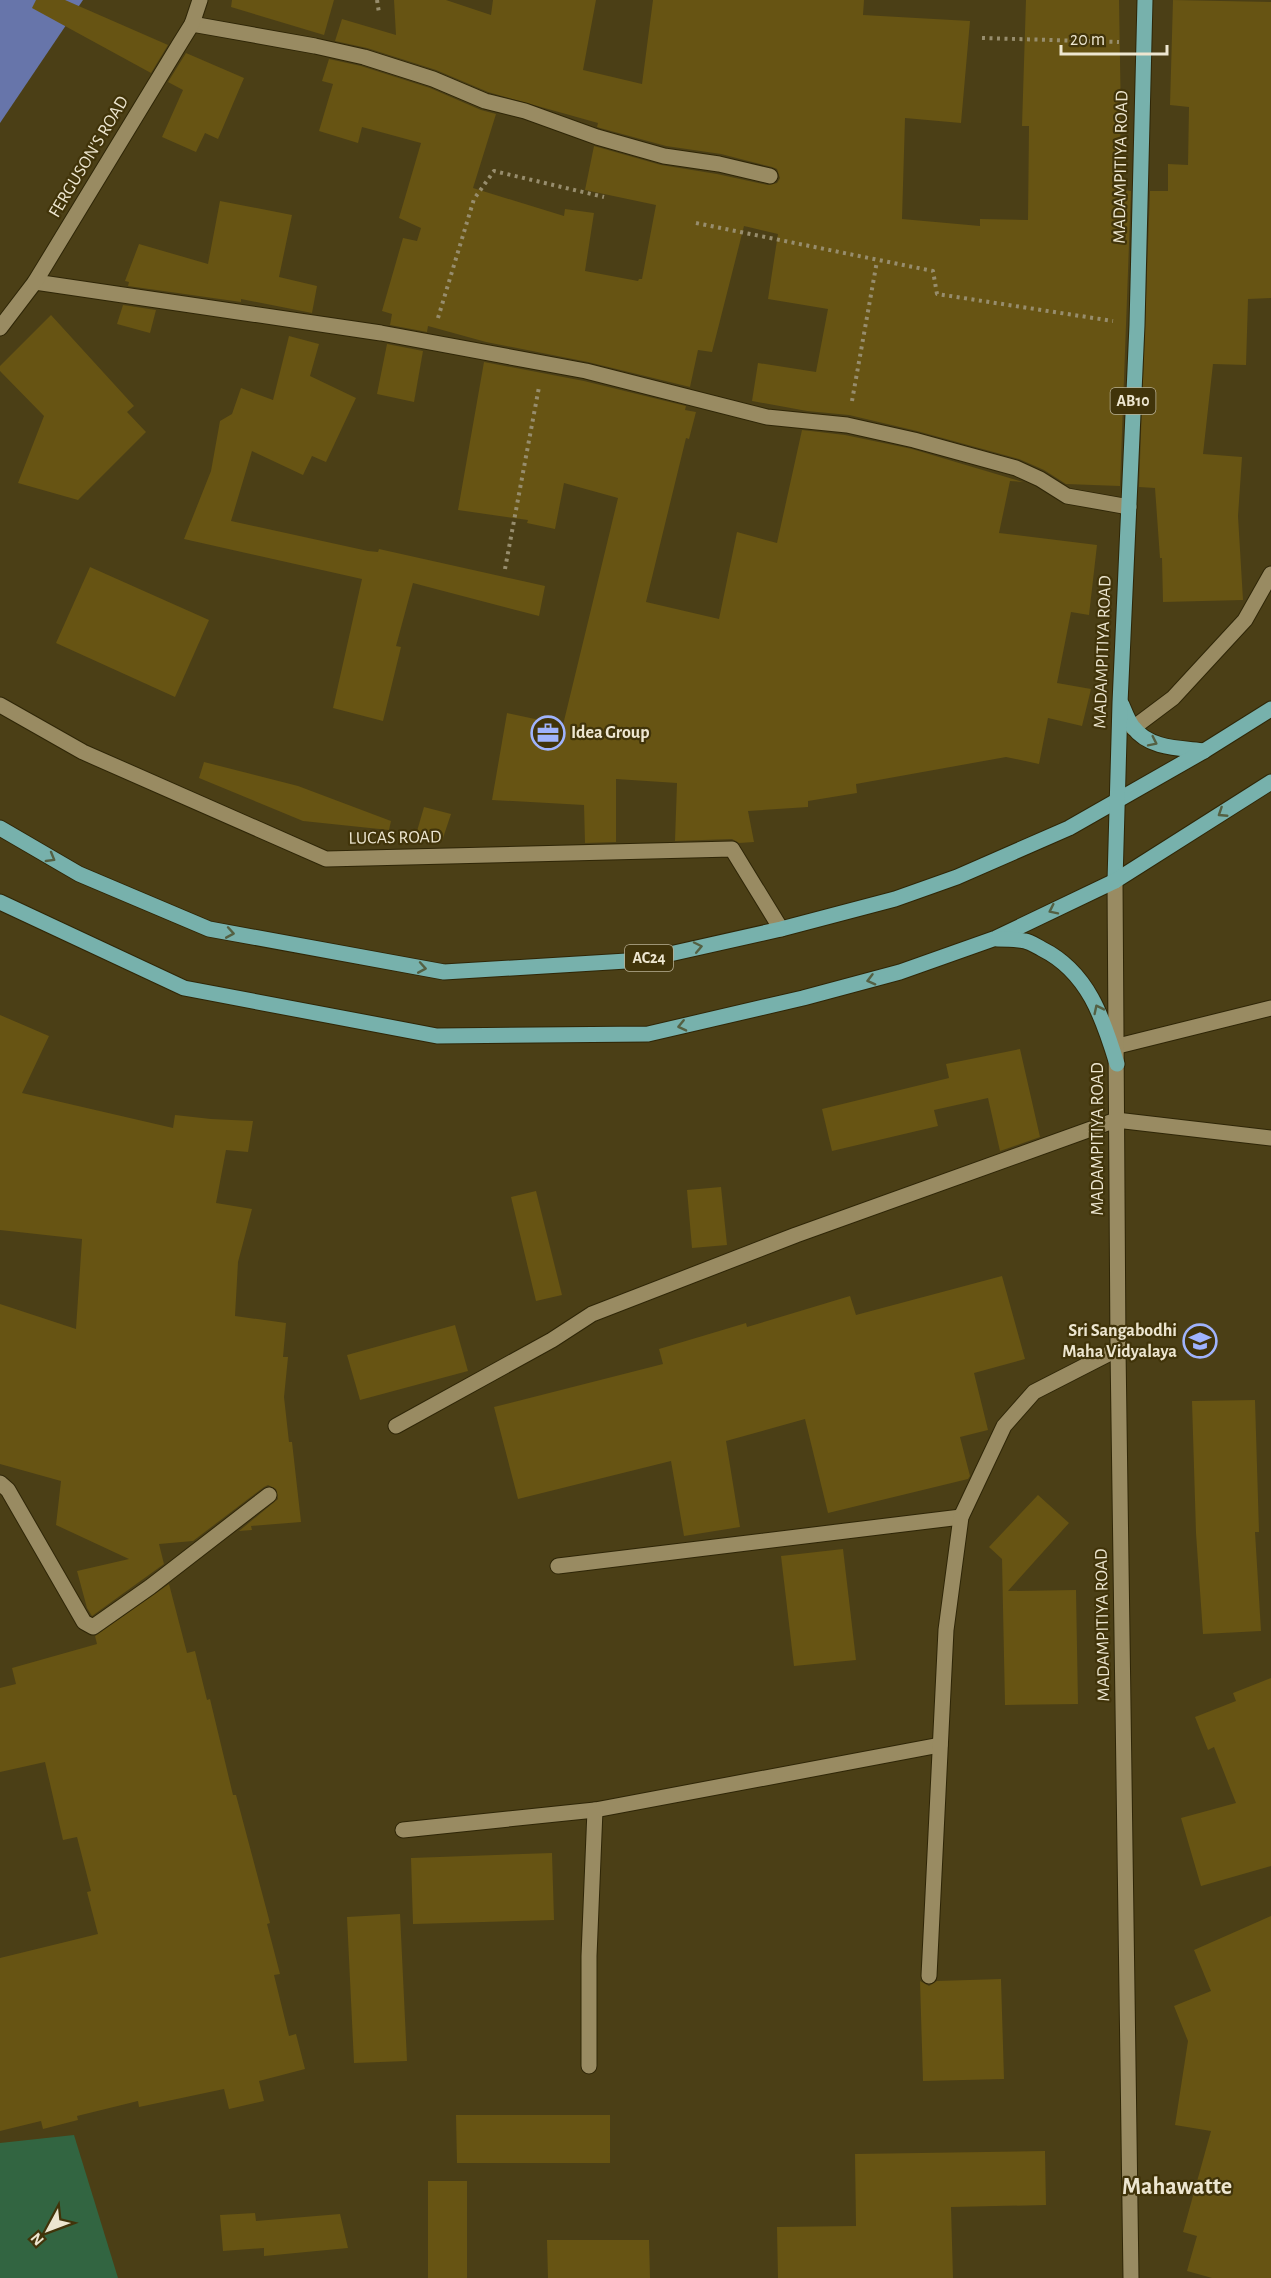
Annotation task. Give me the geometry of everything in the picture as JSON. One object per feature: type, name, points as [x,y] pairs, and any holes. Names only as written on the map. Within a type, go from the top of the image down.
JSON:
[{"type":"main road","name":"MADAMPITIYA ROAD","points":[[1115,881],[1120,703],[1137,325],[1145,0]]},
{"type":"main road","points":[[1120,703],[1133,728],[1145,739],[1162,746],[1204,752]]},
{"type":"main road","name":"AC24","points":[[0,828],[79,874],[209,929],[444,972],[643,960],[781,929],[895,899],[957,877],[1070,828],[1204,752],[1271,709]]},
{"type":"main road","points":[[0,902],[184,988],[437,1036],[648,1034],[804,998],[900,972],[996,939],[1115,881],[1271,782]]},
{"type":"main road","points":[[996,939],[1027,941],[1052,954],[1069,968],[1083,984],[1105,1023],[1117,1065]]},
{"type":"street","name":"FERGUSON'S ROAD","points":[[0,328],[35,282],[192,24],[200,0]]},
{"type":"street","points":[[192,24],[364,57],[433,79],[485,101],[525,111],[597,137],[664,156],[719,164],[770,176]]},
{"type":"street","points":[[35,282],[381,333],[586,371],[767,417],[848,426],[925,442],[1016,468],[1040,479],[1066,496],[1129,507]]},
{"type":"street","points":[[1133,728],[1173,698],[1245,620],[1271,574]]},
{"type":"street","name":"LUCAS ROAD","points":[[0,705],[83,752],[326,859],[732,849],[781,929]]},
{"type":"street","name":"MADAMPITIYA ROAD","points":[[1115,881],[1118,1046],[1116,1120],[1118,1349],[1131,2278]]},
{"type":"street","points":[[1118,1046],[1271,1008]]},
{"type":"street","points":[[396,1426],[552,1340],[592,1314],[796,1234],[1116,1120],[1271,1138]]},
{"type":"street","points":[[930,1976],[946,1630],[961,1517],[1004,1426],[1034,1392],[1118,1349]]},
{"type":"street","points":[[0,1483],[8,1490],[84,1622],[93,1627],[150,1587],[269,1495]]},
{"type":"street","points":[[558,1566],[961,1517]]},
{"type":"street","points":[[403,1830],[595,1810],[940,1745]]},
{"type":"street","points":[[589,2066],[589,1956],[595,1810]]},
{"type":"path","points":[[377,0],[379,13]]},
{"type":"path","points":[[982,38],[1144,43]]},
{"type":"path","points":[[431,342],[474,199],[494,171],[604,197]]},
{"type":"path","points":[[696,223],[933,271],[937,294],[1137,325]]},
{"type":"path","points":[[848,426],[877,261]]},
{"type":"path","points":[[505,569],[544,363]]},
{"type":"green space","points":[[74,2135],[118,2278],[0,2278],[0,2143]]},
{"type":"water","points":[[0,0],[83,0],[0,123]]},
{"type":"building","points":[[36,0],[65,0],[168,45],[151,73],[32,8]]},
{"type":"building","points":[[232,0],[334,0],[324,35],[231,7]]},
{"type":"building","points":[[394,0],[446,0],[491,15],[493,0],[596,0],[583,70],[642,84],[653,0],[864,0],[863,15],[970,21],[961,123],[905,118],[902,219],[980,226],[980,219],[1028,220],[1029,126],[1022,126],[1026,0],[1119,0],[1121,121],[1119,164],[1122,164],[1122,190],[1131,191],[1120,486],[1066,484],[1044,470],[1019,459],[917,431],[849,415],[807,411],[752,401],[758,363],[816,372],[828,309],[768,299],[778,234],[744,226],[712,352],[698,350],[690,387],[588,362],[486,342],[428,326],[427,332],[390,325],[392,314],[382,311],[403,238],[417,241],[421,228],[399,218],[421,143],[362,127],[358,143],[319,131],[333,84],[322,81],[329,59],[361,66],[430,88],[496,114],[473,188],[564,216],[565,209],[594,213],[585,271],[638,281],[642,279],[656,205],[585,190],[594,146],[661,165],[768,185],[777,183],[780,178],[777,169],[772,167],[721,154],[666,146],[600,128],[597,127],[598,123],[488,92],[436,70],[367,48],[335,41],[342,19],[396,35]]},
{"type":"building","points":[[1173,0],[1271,2],[1271,298],[1248,299],[1246,365],[1213,364],[1203,454],[1242,457],[1238,516],[1243,600],[1163,602],[1162,558],[1160,558],[1155,488],[1139,487],[1150,191],[1168,191],[1168,164],[1188,165],[1189,107],[1170,105]]},
{"type":"building","points":[[186,53],[244,78],[218,139],[205,133],[196,152],[162,137],[183,90],[168,82]]},
{"type":"building","points":[[220,201],[292,215],[279,277],[317,286],[312,313],[241,299],[241,302],[128,286],[129,282],[125,281],[139,244],[208,264]]},
{"type":"building","points":[[123,305],[156,310],[150,333],[117,324]]},
{"type":"building","points":[[51,315],[134,406],[127,412],[146,432],[78,500],[18,483],[44,416],[0,371],[0,366]]},
{"type":"building","points":[[289,336],[319,344],[310,376],[356,398],[326,462],[312,456],[303,475],[252,451],[231,521],[368,551],[378,552],[379,549],[545,586],[539,616],[413,583],[396,646],[401,647],[383,721],[333,708],[362,579],[184,539],[211,471],[220,421],[232,414],[241,388],[273,400]]},
{"type":"building","points":[[387,344],[423,351],[414,402],[377,394]]},
{"type":"building","points":[[484,362],[584,381],[686,406],[685,410],[696,412],[689,439],[686,438],[646,602],[719,619],[737,532],[777,543],[802,430],[845,435],[912,449],[1023,482],[1010,481],[999,533],[1097,545],[1089,615],[1071,612],[1057,683],[1091,689],[1082,726],[1048,718],[1039,764],[1006,757],[856,784],[857,793],[808,801],[808,807],[748,811],[754,842],[739,843],[732,839],[675,841],[677,783],[616,779],[616,842],[585,843],[584,805],[492,800],[507,713],[563,725],[618,498],[564,483],[555,529],[527,523],[528,520],[458,510]]},
{"type":"building","points":[[90,567],[209,620],[175,697],[56,643]]},
{"type":"building","points":[[204,762],[298,786],[391,821],[389,830],[303,821],[199,778]]},
{"type":"building","points":[[424,807],[451,814],[442,841],[415,838]]},
{"type":"building","points":[[0,1015],[49,1036],[22,1093],[173,1128],[175,1115],[253,1121],[248,1152],[226,1150],[216,1203],[252,1209],[238,1262],[235,1316],[286,1323],[283,1357],[288,1357],[284,1397],[289,1442],[292,1442],[301,1522],[251,1526],[252,1530],[239,1531],[278,1499],[276,1489],[268,1485],[193,1541],[159,1544],[164,1564],[92,1616],[87,1608],[77,1571],[129,1559],[56,1525],[61,1481],[0,1464],[0,1304],[76,1329],[82,1239],[0,1230]]},
{"type":"building","points":[[1020,1049],[1040,1137],[1000,1151],[988,1098],[934,1110],[938,1126],[832,1151],[822,1109],[949,1078],[946,1064]]},
{"type":"building","points":[[721,1187],[727,1245],[692,1248],[687,1190]]},
{"type":"building","points":[[536,1191],[562,1295],[536,1301],[511,1197]]},
{"type":"building","points":[[1002,1276],[1025,1359],[974,1373],[988,1430],[960,1437],[970,1476],[968,1479],[828,1513],[805,1419],[726,1441],[740,1527],[684,1536],[671,1461],[518,1499],[494,1407],[663,1364],[659,1349],[746,1323],[747,1327],[850,1296],[856,1315]]},
{"type":"building","points":[[455,1325],[468,1371],[360,1400],[347,1355]]},
{"type":"building","points":[[1255,1400],[1259,1532],[1255,1532],[1261,1631],[1203,1634],[1196,1533],[1192,1401]]},
{"type":"building","points":[[1038,1495],[1069,1523],[1008,1591],[1076,1590],[1078,1704],[1005,1705],[1002,1559],[989,1547]]},
{"type":"building","points":[[843,1549],[856,1660],[794,1666],[781,1556]]},
{"type":"building","points":[[169,1584],[187,1653],[195,1651],[207,1700],[210,1699],[233,1795],[236,1795],[270,1923],[267,1924],[280,1974],[274,1975],[289,2036],[296,2034],[305,2069],[259,2081],[264,2101],[229,2109],[224,2089],[139,2107],[138,2101],[77,2116],[78,2120],[43,2129],[41,2121],[0,2131],[0,1958],[98,1934],[87,1892],[91,1891],[77,1837],[63,1840],[45,1762],[0,1772],[0,1688],[16,1684],[12,1668],[97,1644],[95,1636]]},
{"type":"building","points":[[1271,1678],[1271,1866],[1201,1886],[1181,1818],[1236,1803],[1214,1747],[1208,1750],[1195,1717],[1236,1701],[1233,1693]]},
{"type":"building","points":[[552,1853],[554,1920],[413,1924],[411,1858]]},
{"type":"building","points":[[400,1914],[407,2061],[354,2063],[347,1917]]},
{"type":"building","points":[[1271,1916],[1271,2278],[1212,2278],[1187,2271],[1197,2236],[1183,2232],[1211,2131],[1175,2125],[1188,2041],[1174,2006],[1211,1991],[1194,1950]]},
{"type":"building","points":[[1001,1979],[1004,2079],[923,2081],[920,1981],[929,1986],[937,1981]]},
{"type":"building","points":[[456,2115],[610,2115],[610,2163],[457,2163]]},
{"type":"building","points":[[1045,2151],[1046,2205],[951,2207],[953,2278],[778,2278],[777,2227],[856,2226],[855,2154]]},
{"type":"building","points":[[428,2181],[467,2181],[467,2278],[428,2278]]},
{"type":"building","points":[[255,2213],[256,2221],[340,2214],[348,2248],[264,2256],[264,2248],[223,2251],[220,2215]]},
{"type":"building","points":[[547,2240],[649,2240],[650,2278],[548,2278]]},
{"type":"place","name":"Idea Group","points":[[548,733]]},
{"type":"place","name":"Sri Sangabodhi Maha Vidyalaya","points":[[1200,1341]]},
{"type":"district","name":"Mahawatte","points":[[1177,2187]]}]
